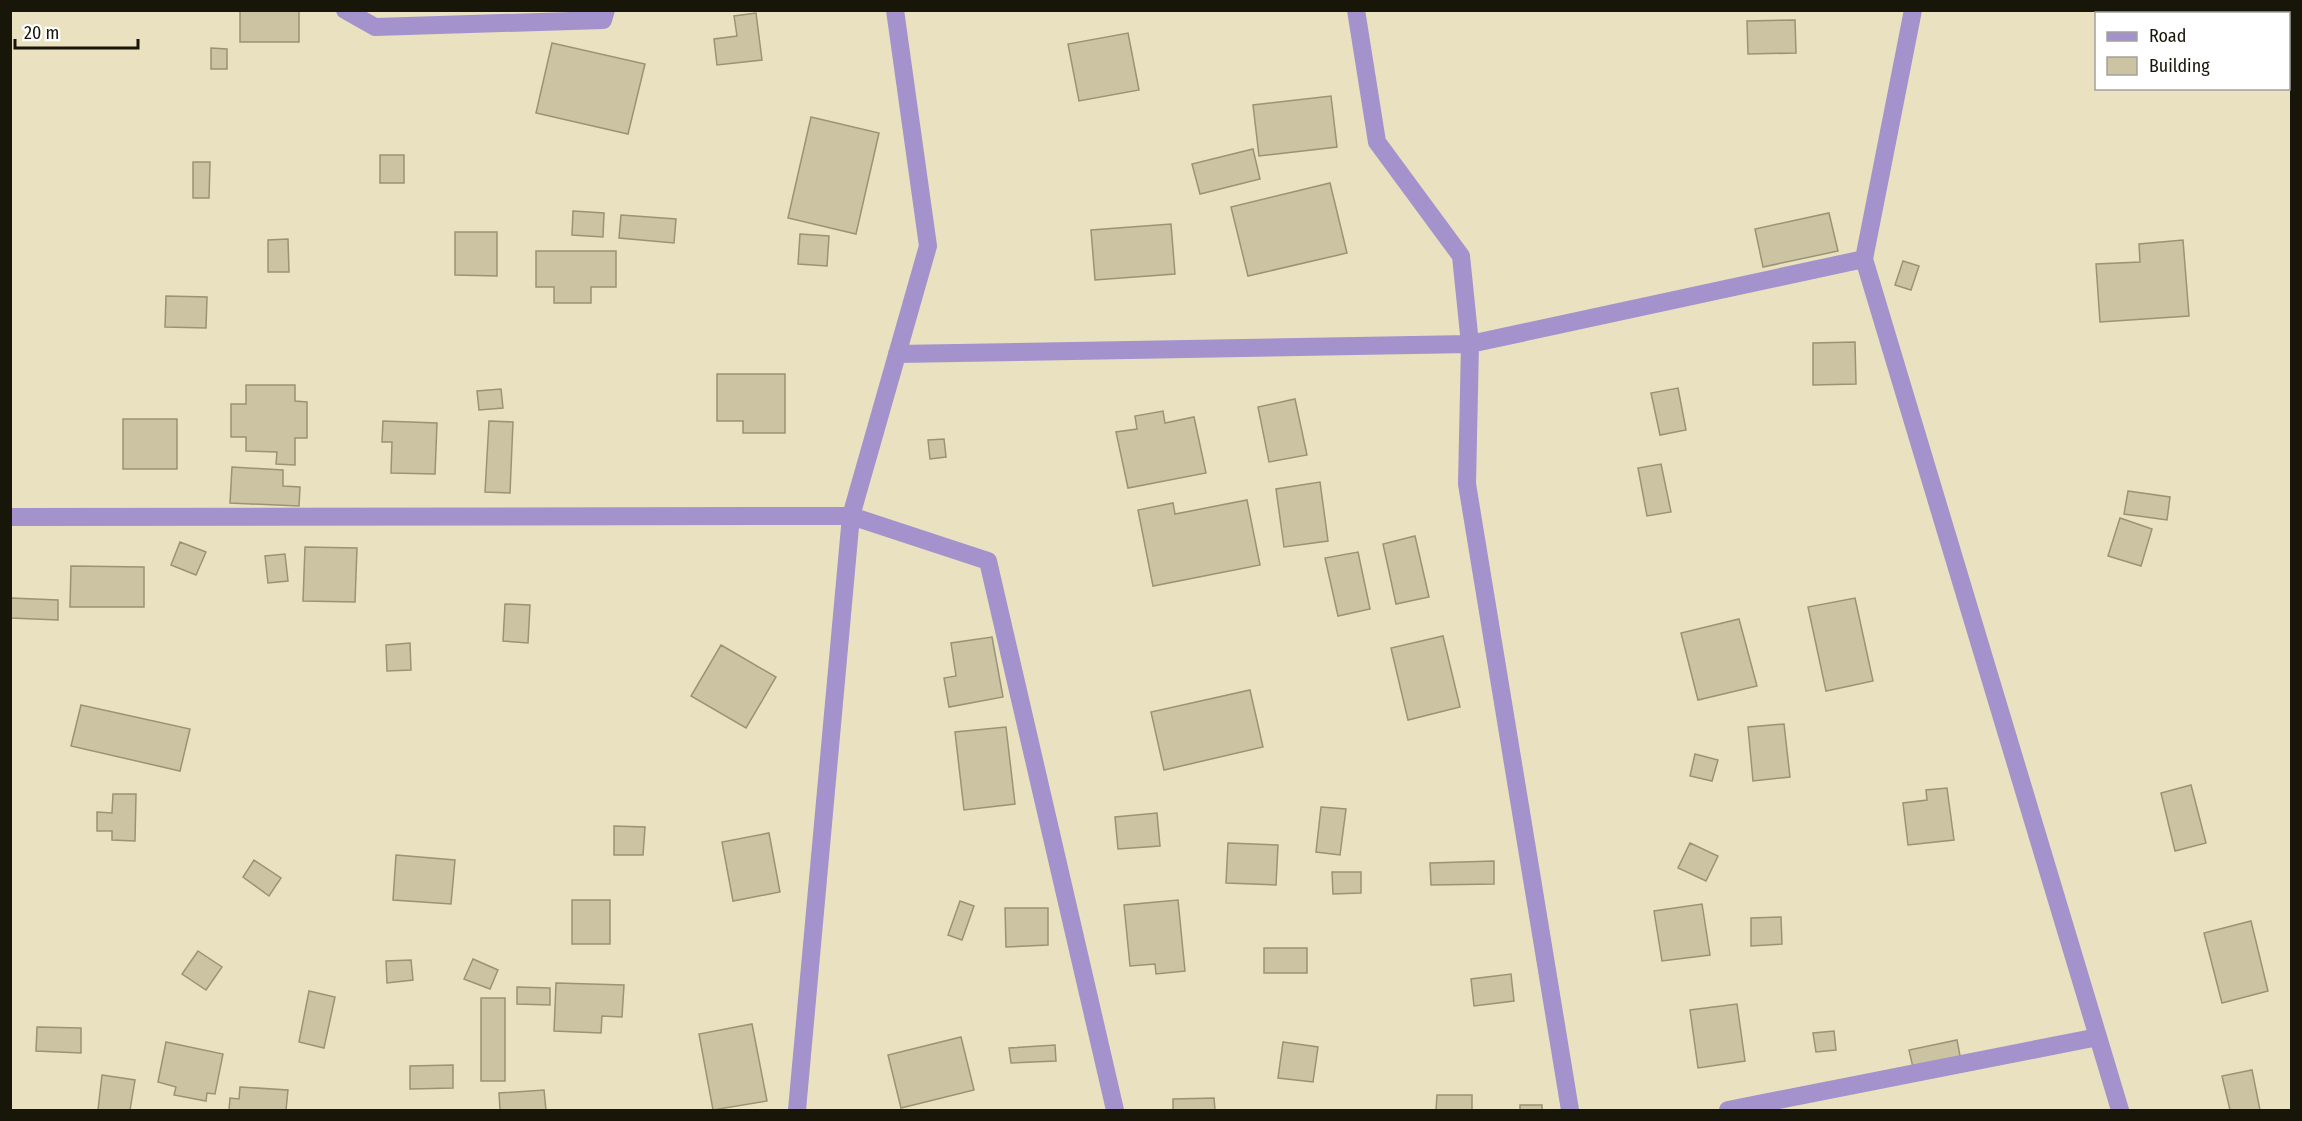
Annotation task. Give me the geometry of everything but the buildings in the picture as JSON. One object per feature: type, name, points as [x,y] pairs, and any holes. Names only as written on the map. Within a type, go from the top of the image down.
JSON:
[{"type":"street","points":[[345,10],[375,27],[603,20],[606,10]]},
{"type":"street","points":[[797,1110],[851,516],[928,246],[895,10]]},
{"type":"street","points":[[1356,10],[1377,142],[1461,256],[1470,344],[1467,484],[1570,1110]]},
{"type":"street","points":[[1913,10],[1864,260],[2120,1110]]},
{"type":"street","points":[[897,354],[1470,344],[1864,260]]},
{"type":"street","points":[[10,517],[851,516],[988,561],[1115,1110]]},
{"type":"street","points":[[1728,1110],[2098,1037]]}]
